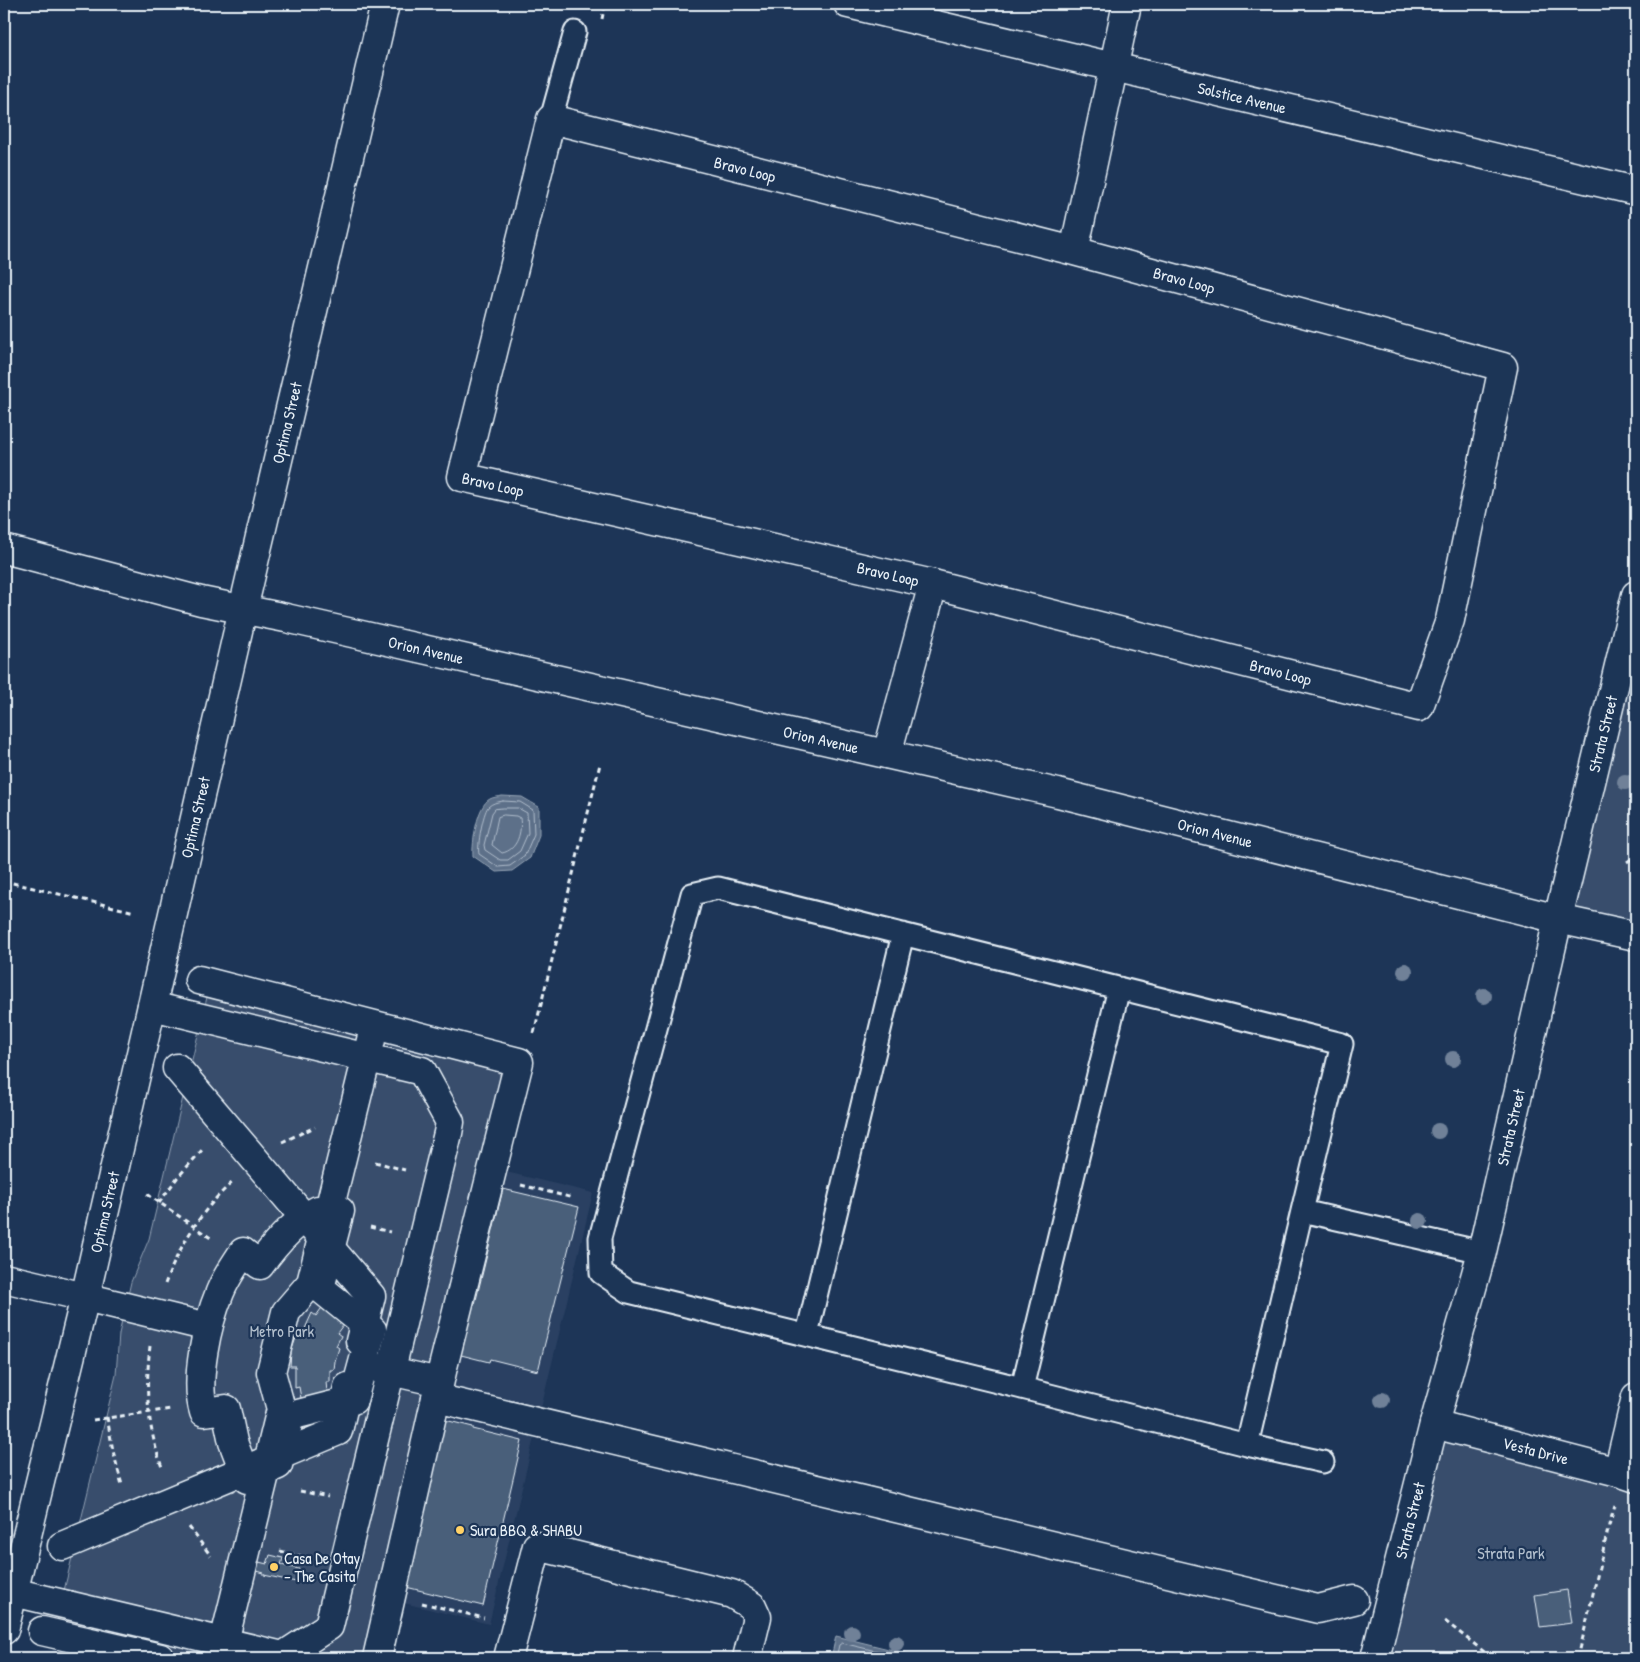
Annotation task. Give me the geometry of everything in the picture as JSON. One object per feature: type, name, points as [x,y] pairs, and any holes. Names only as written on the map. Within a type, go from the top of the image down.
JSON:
[{"type":"street","name":"Optima Street","points":[[4,1630],[85,1297],[243,609],[385,4]]},
{"type":"street","name":"Solstice Avenue","points":[[848,4],[1636,191]]},
{"type":"street","points":[[1074,250],[1126,4]]},
{"type":"street","name":"Bravo Loop","points":[[551,119],[1074,250],[1503,367],[1450,620],[1419,707],[933,584],[462,477],[551,119]]},
{"type":"street","name":"Orion Avenue","points":[[4,549],[201,601],[1058,793],[1558,919],[1636,936]]},
{"type":"street","points":[[887,754],[933,584]]},
{"type":"street","name":"Strata Street","points":[[1375,1658],[1434,1424],[1482,1252],[1558,919],[1636,595]]},
{"type":"street","points":[[199,980],[519,1062],[438,1390],[377,1658]]},
{"type":"street","points":[[13,1592],[222,1650],[283,1656],[329,1626],[437,1178],[450,1122],[422,1071],[152,1006]]},
{"type":"street","points":[[222,1650],[248,1544],[264,1467],[281,1409],[271,1372],[286,1312],[311,1283],[375,1026]]},
{"type":"street","points":[[62,1546],[134,1516],[264,1467],[338,1431],[345,1402],[358,1364],[364,1324],[371,1296],[325,1227],[228,1128],[177,1068]]},
{"type":"street","points":[[264,1467],[233,1442],[226,1409],[204,1412],[202,1405],[201,1368],[208,1327],[220,1291],[243,1252],[260,1264],[272,1248],[325,1227]]},
{"type":"street","points":[[4,1278],[208,1327]]},
{"type":"street","points":[[358,1364],[390,1372],[438,1390],[1318,1609],[1354,1600]]},
{"type":"street","points":[[1627,1475],[1636,1397]]},
{"type":"street","name":"Vesta Drive","points":[[1434,1424],[1627,1475]]},
{"type":"street","points":[[508,1658],[537,1546],[732,1594],[752,1606],[756,1618],[746,1658]]},
{"type":"street","points":[[42,1631],[160,1658]]},
{"type":"lane","points":[[551,119],[574,32]]},
{"type":"lane","points":[[1247,1445],[1342,1044],[718,888],[692,894],[600,1238],[601,1273],[629,1292],[807,1334],[1247,1445],[1323,1462]]},
{"type":"lane","points":[[807,1334],[903,934]]},
{"type":"lane","points":[[1022,1388],[1119,988]]},
{"type":"lane","points":[[1302,1211],[1482,1252]]},
{"type":"path","points":[[1627,862],[1636,856]]},
{"type":"path","points":[[4,881],[135,912]]},
{"type":"path","points":[[160,1203],[177,1178],[198,1155],[228,1128]]},
{"type":"path","points":[[343,1154],[437,1178]]},
{"type":"path","points":[[490,1177],[574,1198]]},
{"type":"path","points":[[147,1194],[239,1258]]},
{"type":"path","points":[[325,1227],[422,1240]]},
{"type":"path","points":[[93,1420],[202,1405]]},
{"type":"path","points":[[107,1418],[120,1480],[134,1516]]},
{"type":"path","points":[[264,1467],[358,1505]]},
{"type":"path","points":[[1578,1658],[1615,1506]]},
{"type":"path","points":[[248,1544],[343,1566]]},
{"type":"path","points":[[391,1595],[484,1618]]},
{"type":"path","points":[[1445,1621],[1492,1658]]},
{"type":"shaded area","points":[[485,1167],[593,1193],[489,1624],[380,1597]]},
{"type":"green space","points":[[1636,595],[1636,936],[1558,919]]},
{"type":"green space","name":"Metro Park","points":[[208,993],[493,1064],[505,1083],[366,1658],[189,1658],[55,1628],[116,1375],[119,1334],[131,1282],[149,1239]]},
{"type":"green space","name":"Strata Park","points":[[1434,1424],[1636,1478],[1636,1658],[1375,1658]]},
{"type":"water","points":[[502,796],[522,797],[539,807],[539,835],[530,858],[512,871],[496,872],[473,856],[473,842],[476,825],[485,803],[490,799]]},
{"type":"water","points":[[836,1636],[913,1655],[912,1658],[831,1658]]},
{"type":"building","points":[[503,1189],[579,1207],[538,1371],[490,1359],[489,1362],[457,1354],[469,1302],[475,1304]]},
{"type":"building","points":[[326,1302],[343,1325],[337,1333],[341,1336],[336,1346],[339,1348],[334,1370],[330,1370],[330,1382],[326,1382],[327,1392],[302,1404],[299,1387],[295,1388],[295,1366],[290,1366],[291,1352],[298,1332],[303,1333],[312,1313],[316,1316]]},
{"type":"building","name":"Sura BBQ & SHABU","points":[[441,1419],[522,1441],[483,1606],[406,1587]]},
{"type":"building","name":"Casa De Otay – The Casita","points":[[270,1555],[283,1558],[281,1565],[299,1569],[296,1582],[264,1575],[264,1573],[257,1571],[259,1562],[267,1564]]},
{"type":"building","points":[[1567,1590],[1572,1623],[1540,1627],[1535,1595]]},
{"type":"place","name":"Sura BBQ & SHABU","points":[[460,1530]]},
{"type":"place","name":"Casa De Otay – The Casita","points":[[274,1567]]}]
